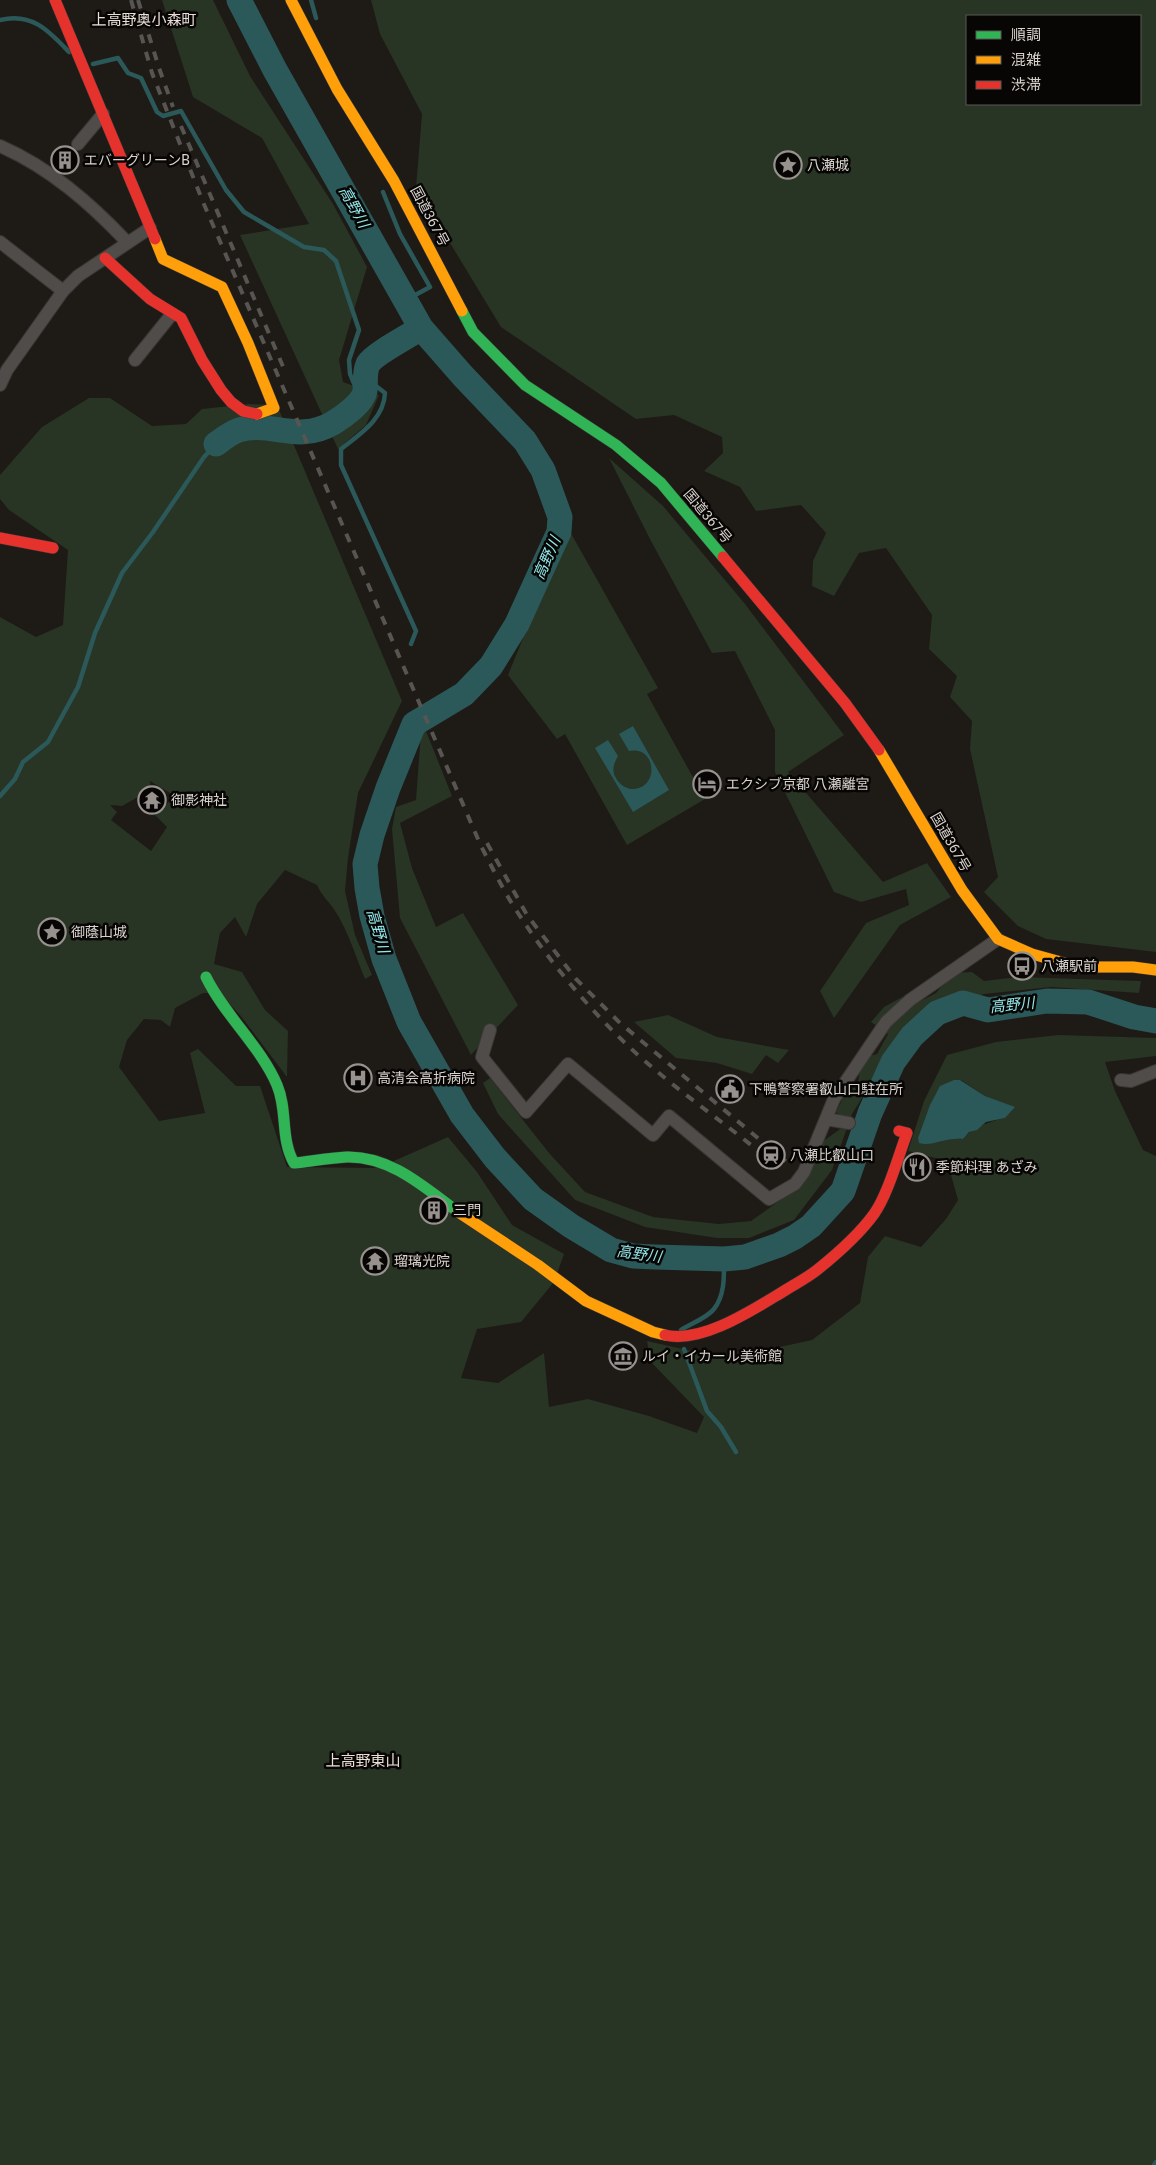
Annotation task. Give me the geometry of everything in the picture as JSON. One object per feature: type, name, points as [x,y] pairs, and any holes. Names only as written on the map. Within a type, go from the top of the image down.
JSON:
[{"type":"main road","points":[[55,0],[163,259],[222,287],[248,343],[274,408],[261,414],[255,414],[233,406],[221,393],[181,318],[172,314],[128,283],[105,258]]},
{"type":"main road","name":"国道367号","points":[[291,0],[338,89],[394,181],[473,332],[526,385],[616,445],[661,483],[845,703],[879,749],[962,890],[998,939],[1032,954],[1079,966],[1133,967],[1156,970]]},
{"type":"main road","points":[[0,538],[53,548]]},
{"type":"main road","points":[[206,977],[213,994],[270,1072],[280,1093],[282,1127],[288,1154],[294,1163],[348,1157],[370,1159],[397,1168],[467,1218],[538,1265],[586,1301],[653,1332],[674,1337],[689,1336],[740,1318],[815,1272],[852,1240],[875,1213],[890,1180],[907,1133],[899,1131]]},
{"type":"street","points":[[78,144],[102,114]]},
{"type":"street","points":[[0,146],[34,164],[67,186],[101,214],[127,242]]},
{"type":"street","points":[[0,385],[7,370],[63,291],[78,276],[150,228]]},
{"type":"street","points":[[0,242],[63,291]]},
{"type":"street","points":[[134,360],[172,314]]},
{"type":"street","points":[[490,1030],[482,1057],[526,1112],[568,1064],[653,1135],[669,1116],[769,1199],[795,1184],[804,1172],[834,1099],[886,1022],[910,1000],[998,939]]},
{"type":"street","points":[[1121,1080],[1131,1081],[1156,1072]]},
{"type":"street","points":[[826,1119],[849,1123]]},
{"type":"green space","points":[[162,0],[213,0],[250,76],[333,204],[367,267],[339,360],[343,382],[379,395],[366,425],[338,449],[240,235],[309,224],[262,138],[193,97]]},
{"type":"green space","points":[[371,0],[1156,0],[1156,952],[1046,939],[1018,926],[984,892],[998,877],[970,749],[972,721],[950,697],[957,676],[929,649],[932,615],[886,548],[859,553],[834,596],[812,586],[813,561],[826,533],[801,505],[756,511],[740,487],[704,471],[723,453],[722,437],[674,415],[636,419],[501,327],[416,187],[422,114],[380,34]]},
{"type":"green space","points":[[89,398],[110,398],[152,426],[186,424],[202,409],[249,404],[277,405],[402,701],[358,793],[348,858],[345,891],[355,935],[372,975],[365,979],[349,938],[335,910],[317,885],[285,870],[257,904],[246,937],[235,917],[220,933],[214,964],[242,972],[265,1010],[288,1031],[287,1077],[240,1015],[219,993],[203,993],[175,1008],[170,1027],[161,1020],[144,1019],[127,1040],[119,1067],[159,1121],[205,1113],[190,1053],[198,1049],[236,1086],[260,1086],[287,1167],[378,1168],[448,1137],[477,1172],[512,1225],[564,1254],[554,1282],[521,1322],[477,1329],[461,1378],[498,1383],[544,1353],[549,1407],[588,1399],[649,1416],[697,1433],[704,1417],[651,1362],[647,1341],[709,1355],[761,1351],[812,1340],[860,1303],[868,1257],[885,1236],[921,1247],[946,1219],[958,1200],[947,1161],[908,1151],[924,1101],[947,1055],[996,1042],[1058,1035],[1156,1038],[1156,1056],[1105,1062],[1115,1091],[1143,1150],[1156,1156],[1156,2165],[0,2165],[0,617],[36,637],[63,625],[68,550],[9,510],[0,499],[0,475],[42,427]],"holes":[[[150,781],[175,796],[155,815],[167,827],[151,851],[111,820],[117,812],[110,805],[122,806],[138,797],[147,800],[151,790]],[[961,1080],[985,1096],[1010,1106],[1005,1118],[976,1128],[963,1139],[939,1140]]]},
{"type":"green space","points":[[609,458],[663,506],[745,604],[844,735],[788,772],[883,882],[927,863],[951,897],[900,925],[834,1018],[820,991],[866,923],[909,905],[906,889],[861,902],[834,892],[775,772],[775,730],[735,651],[712,653],[651,541]]},
{"type":"green space","points":[[568,528],[658,688],[647,694],[705,799],[627,845],[565,734],[557,739],[508,675]]},
{"type":"green space","points":[[426,731],[452,796],[400,823],[412,868],[436,927],[463,913],[518,1005],[471,1055],[400,918],[392,829],[396,807],[416,800],[421,732]]},
{"type":"green space","points":[[972,972],[984,981],[1019,977],[1141,981],[1139,993],[1051,987],[984,994],[937,1009],[898,1040],[852,1114],[832,1170],[794,1220],[749,1238],[717,1238],[645,1227],[575,1200],[498,1114],[483,1083],[490,1078],[549,1153],[585,1192],[653,1217],[719,1224],[751,1221],[803,1184],[822,1142],[843,1127],[844,1121],[836,1112],[846,1092],[858,1085],[860,1067],[866,1057],[877,1054],[888,1034],[871,1022],[884,1007],[902,997],[911,1006],[936,993],[952,973]]},
{"type":"green space","points":[[668,1015],[717,1037],[789,1050],[778,1063],[766,1055],[752,1074],[717,1063],[676,1058],[634,1022]]},
{"type":"water","points":[[633,726],[669,790],[633,812],[595,748],[608,740],[618,756],[613,770],[617,780],[622,785],[631,789],[647,783],[650,776],[650,761],[638,751],[629,751],[619,734]]},
{"type":"water","points":[[954,1080],[960,1080],[985,1096],[1015,1107],[1005,1118],[986,1122],[977,1130],[969,1132],[963,1139],[950,1139],[929,1144],[919,1143],[918,1138],[930,1105],[940,1086]]},
{"type":"waterway","name":"高野川","points":[[239,0],[275,70],[421,328],[463,376],[525,441],[543,470],[560,517],[559,532],[517,624],[491,666],[464,694],[414,724],[388,788],[372,835],[365,864],[372,916],[384,959],[409,1022],[462,1115],[495,1158],[533,1199],[571,1226],[611,1250],[633,1256],[724,1259],[745,1257],[795,1237],[811,1226],[843,1191],[870,1113],[893,1062],[912,1036],[937,1013],[963,1003],[988,1010],[1047,1001],[1088,1002],[1134,1017],[1156,1021]]},
{"type":"waterway","points":[[311,0],[316,18]]},
{"type":"waterway","points":[[0,20],[11,18],[31,21],[47,31],[69,52]]},
{"type":"waterway","points":[[93,64],[118,58],[128,73],[141,78],[157,112],[163,116],[181,111],[226,190],[244,212],[304,247],[324,250],[336,261],[359,330],[349,360],[350,374],[355,386],[376,386],[385,393],[384,402],[376,418],[363,432],[341,449],[341,465],[416,631],[411,644]]},
{"type":"waterway","points":[[383,192],[400,234],[430,287],[406,300]]},
{"type":"waterway","points":[[216,444],[236,431],[250,428],[307,432],[333,423],[361,400],[365,391],[368,364],[384,350],[421,328]]},
{"type":"waterway","points":[[0,796],[15,779],[23,762],[48,742],[78,687],[95,633],[122,573],[153,532],[204,457],[216,444]]},
{"type":"waterway","points":[[681,1330],[707,1315],[718,1304],[723,1285],[724,1259]]},
{"type":"waterway","points":[[684,1349],[707,1411],[721,1427],[736,1452]]},
{"type":"railway","points":[[131,0],[152,73],[203,202],[481,846],[505,892],[550,958],[582,998],[617,1035],[669,1081],[783,1172]]},
{"type":"railway","points":[[138,0],[173,107]]},
{"type":"railway","points":[[181,126],[284,369]]},
{"type":"railway","points":[[487,843],[527,915],[576,979],[620,1023],[789,1164]]},
{"type":"traffic: fast","points":[[462,311],[473,332],[525,385],[616,445],[661,483],[723,557]]},
{"type":"traffic: fast","points":[[206,977],[223,1005],[262,1058],[277,1085],[282,1105],[287,1144],[294,1163],[347,1157],[363,1158],[378,1162],[407,1175],[458,1212]]},
{"type":"traffic: slow","points":[[291,0],[337,89],[394,181],[462,311]]},
{"type":"traffic: slow","points":[[155,239],[163,259],[222,287],[248,343],[274,408],[257,414]]},
{"type":"traffic: slow","points":[[879,750],[962,890],[998,939],[1032,954],[1079,967],[1133,967],[1156,970]]},
{"type":"traffic: slow","points":[[458,1212],[538,1265],[586,1301],[653,1332],[665,1335]]},
{"type":"traffic: jam","points":[[55,0],[155,239]]},
{"type":"traffic: jam","points":[[105,258],[150,299],[181,318],[202,360],[221,390],[231,402],[243,411],[257,414]]},
{"type":"traffic: jam","points":[[0,538],[53,548]]},
{"type":"traffic: jam","points":[[723,557],[845,703],[879,750]]},
{"type":"traffic: jam","points":[[665,1335],[695,1334],[727,1323],[758,1307],[805,1278],[840,1251],[868,1222],[884,1196],[907,1133],[899,1131]]},
{"type":"place","name":"エバーグリーンB","points":[[65,160]]},
{"type":"place","name":"八瀬城","points":[[788,165]]},
{"type":"place","name":"エクシブ京都 八瀬離宮","points":[[707,784]]},
{"type":"place","name":"御影神社","points":[[152,800]]},
{"type":"place","name":"御蔭山城","points":[[52,932]]},
{"type":"place","name":"八瀬駅前","points":[[1022,966]]},
{"type":"place","name":"高清会高折病院","points":[[358,1078]]},
{"type":"place","name":"下鴨警察署叡山口駐在所","points":[[730,1089]]},
{"type":"place","name":"八瀬比叡山口","points":[[771,1155]]},
{"type":"place","name":"季節料理 あざみ","points":[[917,1167]]},
{"type":"place","name":"三門","points":[[434,1210]]},
{"type":"place","name":"瑠璃光院","points":[[375,1261]]},
{"type":"place","name":"ルイ・イカール美術館","points":[[623,1356]]},
{"type":"district","name":"上高野奥小森町","points":[[144,20]]},
{"type":"district","name":"上高野東山","points":[[363,1761]]}]
